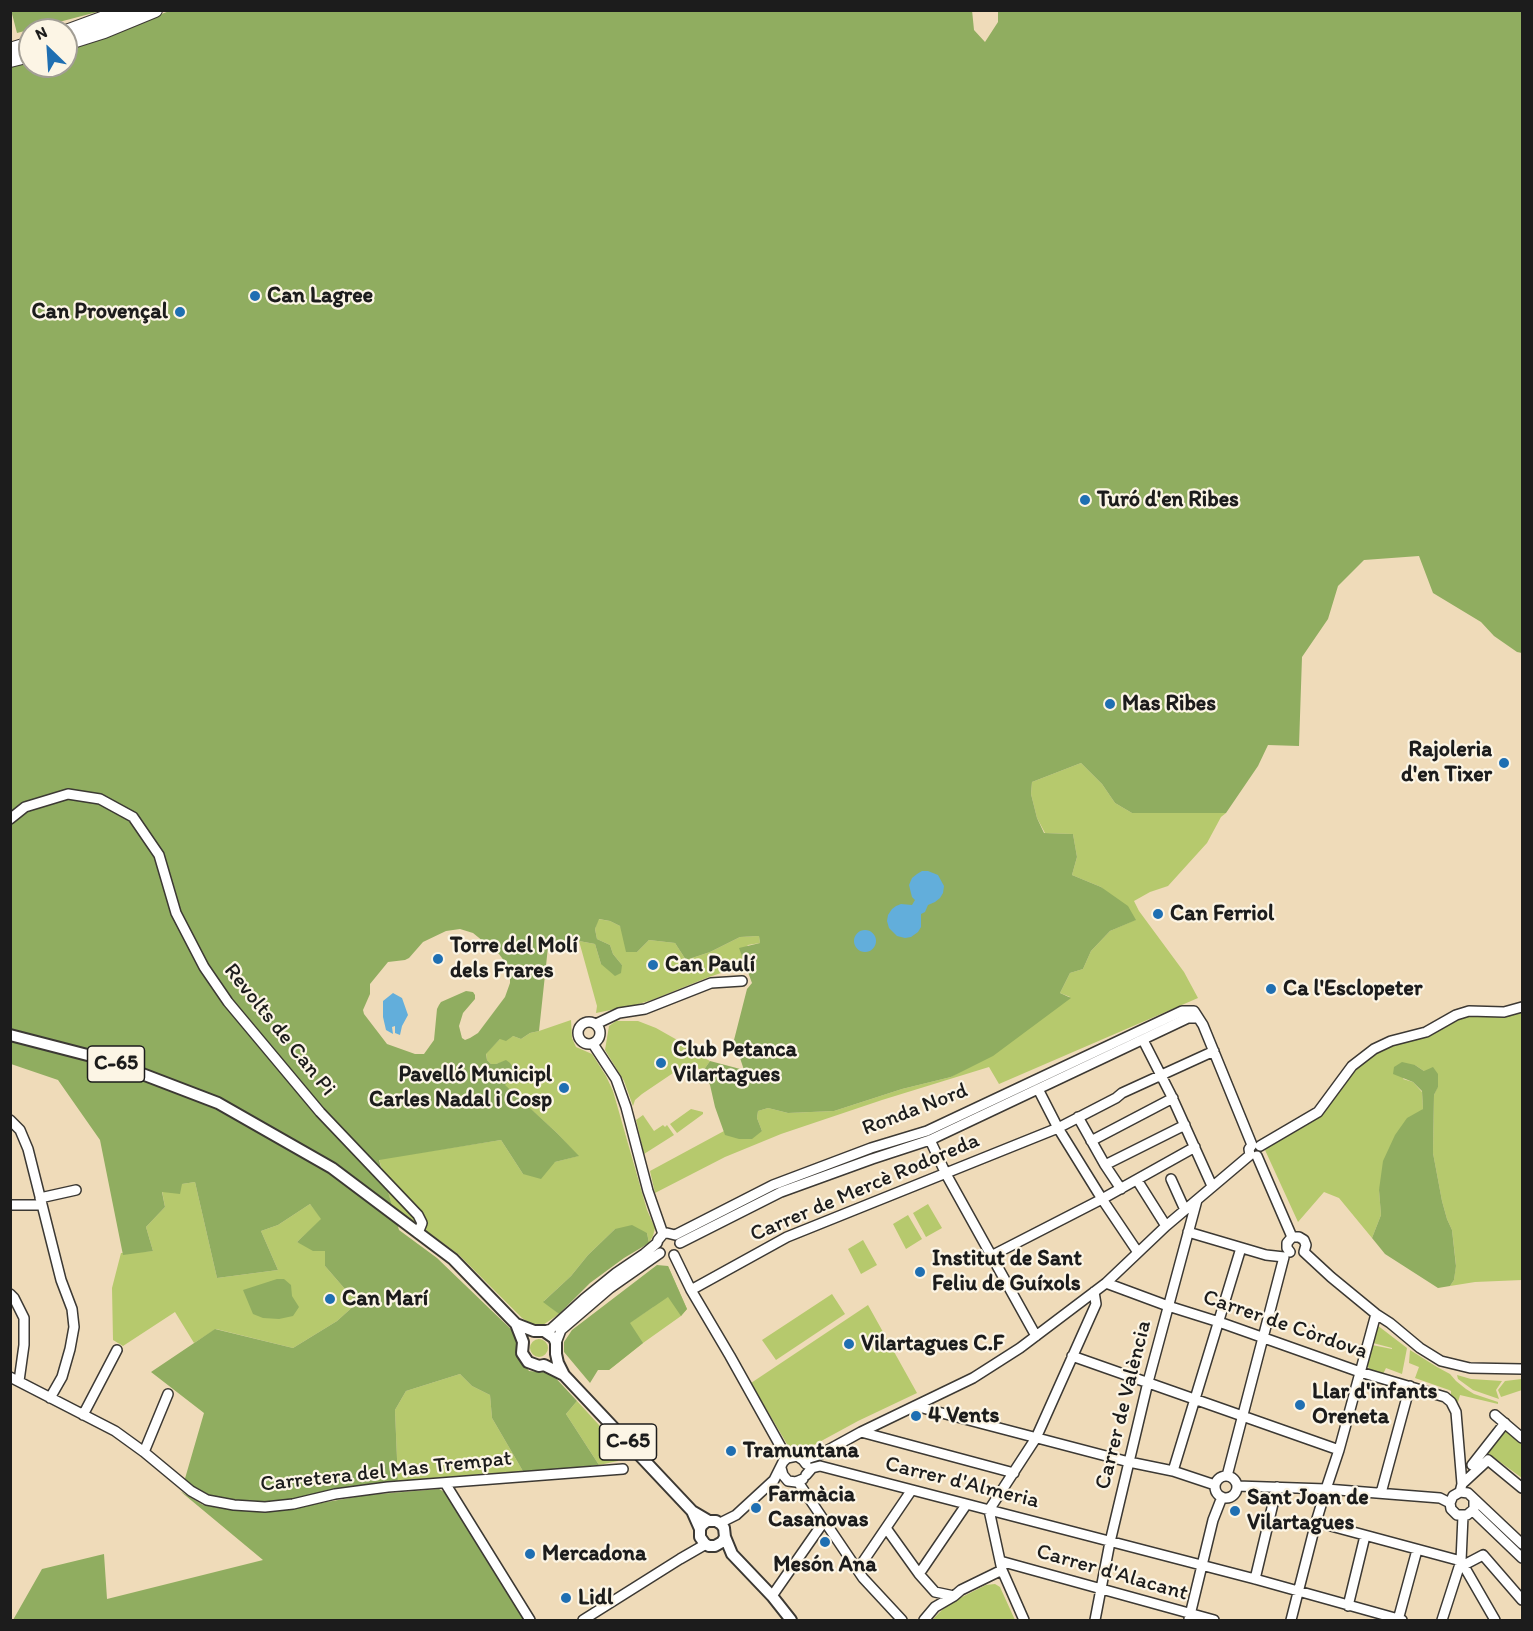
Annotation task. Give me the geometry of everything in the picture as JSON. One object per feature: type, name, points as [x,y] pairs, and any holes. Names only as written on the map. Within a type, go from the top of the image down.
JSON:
[{"type":"highway","points":[[78,28],[126,10]]},
{"type":"highway","points":[[78,39],[155,10]]},
{"type":"main road","name":"C-65","points":[[10,1035],[103,1059],[218,1103],[332,1168],[453,1259],[516,1324],[523,1342]]},
{"type":"main road","name":"C-65","points":[[516,1324],[539,1331]]},
{"type":"main road","points":[[539,1331],[554,1338],[556,1348],[553,1359],[539,1366],[528,1362],[522,1353],[526,1337],[539,1331]]},
{"type":"main road","name":"C-65","points":[[556,1348],[564,1375]]},
{"type":"main road","name":"C-65","points":[[544,1365],[564,1375],[713,1533]]},
{"type":"main road","points":[[713,1533],[772,1596],[798,1620]]},
{"type":"main road","points":[[772,1596],[791,1620]]},
{"type":"street","name":"Revolts de Can Pi","points":[[10,819],[25,807],[68,794],[100,799],[133,817],[159,855],[176,913],[204,967],[228,1002],[320,1113],[418,1215],[422,1223],[418,1233]]},
{"type":"street","points":[[596,1024],[619,1013],[645,1009],[711,983],[742,981]]},
{"type":"street","points":[[583,1620],[680,1558],[731,1522],[782,1473],[783,1462],[787,1458],[794,1456],[803,1460],[819,1455],[973,1378],[1020,1348],[1106,1283],[1137,1251],[1255,1151],[1318,1112],[1352,1066],[1374,1049],[1391,1041],[1426,1032],[1456,1015],[1469,1011],[1504,1012],[1522,1007]]},
{"type":"street","name":"Ronda Nord","points":[[678,1239],[772,1185],[872,1148],[927,1131],[1182,1011],[1196,1015]]},
{"type":"street","points":[[1196,1015],[1203,1025],[1292,1237]]},
{"type":"street","name":"Ronda Nord","points":[[678,1239],[781,1192],[930,1140],[1196,1015]]},
{"type":"street","points":[[585,1022],[596,1024],[600,1032],[597,1041],[593,1044],[581,1042],[578,1036],[580,1025],[585,1022]]},
{"type":"street","points":[[1143,1040],[1173,1098],[1212,1186]]},
{"type":"street","points":[[593,1044],[616,1078],[648,1191],[663,1234]]},
{"type":"street","name":"Carrer de Mercè Rodoreda","points":[[691,1290],[787,1237],[1058,1128],[1161,1075],[1214,1051]]},
{"type":"street","points":[[1038,1089],[1058,1128],[1137,1251]]},
{"type":"street","points":[[1091,1141],[1173,1098]]},
{"type":"street","points":[[1077,1117],[1121,1189]]},
{"type":"street","points":[[10,1120],[20,1130],[28,1149],[61,1280],[72,1309],[74,1327],[70,1349],[62,1377],[50,1398]]},
{"type":"street","points":[[1105,1165],[1185,1125]]},
{"type":"street","points":[[930,1140],[946,1174],[1036,1336]]},
{"type":"street","points":[[991,1257],[1121,1189],[1195,1147]]},
{"type":"street","points":[[1172,1179],[1185,1210]]},
{"type":"street","points":[[1137,1180],[1166,1226]]},
{"type":"street","points":[[10,1205],[41,1202],[76,1190]]},
{"type":"street","name":"Carrer de València","points":[[1095,1620],[1110,1542],[1148,1382],[1197,1200]]},
{"type":"street","points":[[1188,1232],[1266,1255],[1296,1255],[1304,1251],[1306,1245],[1304,1240],[1300,1237],[1292,1237]]},
{"type":"street","points":[[539,1331],[551,1329],[616,1273],[657,1243],[663,1234],[667,1233],[678,1239],[679,1250],[674,1256]]},
{"type":"street","points":[[1227,1476],[1287,1254],[1287,1243],[1292,1237]]},
{"type":"street","points":[[657,1243],[660,1253]]},
{"type":"street","points":[[1173,1471],[1241,1248]]},
{"type":"street","points":[[1304,1251],[1376,1314],[1441,1361],[1470,1368],[1522,1369]]},
{"type":"street","points":[[660,1253],[674,1256]]},
{"type":"street","points":[[556,1348],[561,1330],[610,1288],[660,1253]]},
{"type":"street","points":[[674,1256],[787,1458]]},
{"type":"street","name":"Carrer de Còrdova","points":[[1106,1283],[1360,1372],[1445,1397],[1451,1402],[1455,1412],[1456,1494]]},
{"type":"street","points":[[1024,1620],[1001,1566],[989,1510],[1036,1437],[1096,1304],[1094,1292]]},
{"type":"street","points":[[10,1294],[24,1318],[24,1345],[15,1379]]},
{"type":"street","points":[[1291,1620],[1316,1522],[1339,1450],[1376,1314]]},
{"type":"street","points":[[83,1415],[117,1350]]},
{"type":"street","points":[[1072,1356],[1339,1450]]},
{"type":"street","name":"Carretera del Mas Trempat","points":[[15,1379],[115,1431],[191,1491],[207,1500],[234,1505],[265,1507],[388,1487],[623,1469]]},
{"type":"street","points":[[1381,1493],[1410,1386]]},
{"type":"street","points":[[144,1452],[168,1394]]},
{"type":"street","points":[[915,1406],[1129,1462],[1173,1471],[1215,1485]]},
{"type":"street","points":[[1495,1415],[1522,1438]]},
{"type":"street","points":[[1472,1465],[1504,1423]]},
{"type":"street","points":[[861,1432],[1014,1473]]},
{"type":"street","points":[[782,1473],[790,1482],[798,1482],[819,1455]]},
{"type":"street","points":[[803,1460],[807,1472]]},
{"type":"street","points":[[1474,1499],[1473,1511],[1469,1514],[1463,1516],[1454,1512],[1456,1494],[1488,1460],[1522,1488]]},
{"type":"street","name":"Carrer d'Almeria","points":[[807,1472],[820,1466],[1201,1566]]},
{"type":"street","points":[[1227,1476],[1234,1480],[1237,1486],[1236,1492],[1231,1497],[1221,1497],[1216,1492],[1215,1485],[1220,1478],[1227,1476]]},
{"type":"street","points":[[798,1482],[863,1578],[902,1620]]},
{"type":"street","points":[[446,1483],[530,1620]]},
{"type":"street","points":[[1237,1486],[1326,1489],[1440,1498],[1468,1493],[1522,1544]]},
{"type":"street","points":[[1255,1579],[1277,1487]]},
{"type":"street","points":[[858,1569],[911,1491]]},
{"type":"street","points":[[1190,1618],[1201,1566],[1221,1497]]},
{"type":"street","points":[[920,1574],[966,1505]]},
{"type":"street","points":[[1473,1511],[1522,1558]]},
{"type":"street","points":[[1442,1620],[1462,1563],[1463,1516]]},
{"type":"street","points":[[772,1596],[825,1520]]},
{"type":"street","points":[[1316,1522],[1462,1563],[1483,1555],[1522,1600]]},
{"type":"street","points":[[886,1528],[935,1592],[954,1596]]},
{"type":"street","points":[[1348,1606],[1365,1536]]},
{"type":"street","points":[[1201,1566],[1399,1620],[1418,1550]]},
{"type":"street","points":[[1462,1563],[1495,1620]]},
{"type":"street","points":[[924,1620],[935,1607],[1001,1566]]},
{"type":"street","name":"Carrer d'Alacant","points":[[1001,1566],[1101,1590],[1190,1618],[1215,1620]]},
{"type":"green space","points":[[11,10],[101,10],[74,18],[18,18],[17,33]]},
{"type":"green space","points":[[172,10],[972,10],[974,30],[985,42],[998,22],[998,11],[1522,11],[1522,653],[1494,636],[1481,622],[1433,593],[1419,556],[1364,560],[1338,586],[1328,619],[1302,657],[1299,746],[1268,745],[1258,766],[1226,813],[1132,813],[1115,803],[1102,784],[1081,763],[1032,782],[1031,794],[1037,818],[1044,833],[1073,834],[1077,857],[1072,875],[1101,887],[1128,906],[1136,920],[1110,931],[1091,951],[1083,969],[1070,973],[1060,993],[1071,998],[993,1056],[951,1077],[902,1089],[834,1111],[788,1113],[768,1108],[758,1111],[757,1118],[762,1131],[752,1139],[739,1139],[725,1135],[710,1085],[703,1071],[710,1061],[744,1070],[734,1040],[747,989],[752,983],[739,948],[760,943],[759,936],[740,937],[710,952],[686,960],[675,943],[649,940],[637,952],[626,952],[620,926],[599,919],[595,929],[597,939],[610,945],[613,954],[622,965],[621,973],[615,976],[601,964],[595,944],[579,941],[548,947],[539,1031],[530,1033],[521,1039],[513,1036],[506,1041],[500,1039],[486,1054],[491,1064],[506,1060],[510,1063],[516,1073],[505,1085],[579,1156],[555,1162],[541,1179],[523,1174],[501,1140],[379,1160],[399,1230],[437,1258],[518,1336],[517,1354],[529,1371],[551,1373],[577,1401],[566,1414],[599,1465],[524,1473],[492,1418],[490,1395],[472,1386],[460,1374],[406,1391],[395,1410],[398,1483],[260,1506],[211,1500],[184,1482],[204,1413],[151,1372],[215,1329],[293,1348],[337,1321],[357,1303],[325,1266],[325,1251],[313,1251],[297,1242],[321,1219],[310,1204],[278,1225],[261,1231],[278,1270],[217,1278],[195,1182],[182,1184],[180,1194],[162,1192],[165,1207],[146,1227],[153,1251],[123,1255],[100,1140],[58,1080],[11,1064],[10,67],[18,65],[18,78],[78,78],[78,45]],"holes":[[[460,929],[473,933],[499,954],[508,969],[510,983],[505,997],[478,1033],[470,1038],[465,1040],[462,1038],[459,1026],[463,1013],[475,999],[473,992],[466,991],[441,1002],[437,1009],[434,1040],[424,1054],[415,1054],[387,1044],[364,1014],[363,1010],[370,994],[370,984],[388,962],[409,958],[423,942],[446,931]]]},
{"type":"green space","points":[[1081,763],[1102,784],[1115,803],[1132,813],[1226,813],[1221,817],[1207,843],[1168,886],[1134,901],[1184,972],[1198,998],[999,1084],[989,1067],[882,1100],[781,1134],[725,1157],[655,1193],[650,1171],[724,1131],[726,1135],[762,1131],[757,1118],[758,1111],[768,1108],[788,1113],[834,1111],[902,1089],[951,1077],[1070,997],[1060,993],[1070,973],[1083,969],[1091,951],[1110,931],[1135,920],[1101,887],[1072,875],[1077,857],[1073,834],[1045,833],[1037,818],[1031,794],[1032,782]]},
{"type":"green space","points":[[598,919],[620,926],[637,952],[649,940],[675,943],[686,960],[710,952],[740,937],[759,936],[760,943],[748,945],[742,953],[747,971],[730,970],[652,1000],[596,1013],[597,1006],[579,941],[595,944],[601,964],[622,965],[613,954],[610,945],[597,939],[595,929]]},
{"type":"green space","points":[[1522,1012],[1522,1280],[1475,1282],[1450,1286],[1454,1280],[1456,1265],[1452,1230],[1442,1201],[1433,1153],[1434,1095],[1438,1086],[1415,1065],[1403,1079],[1413,1082],[1422,1092],[1423,1109],[1379,1190],[1381,1215],[1372,1238],[1339,1198],[1324,1192],[1298,1222],[1265,1150],[1268,1145],[1302,1126],[1351,1072],[1380,1050],[1421,1037],[1457,1019],[1471,1015],[1505,1015]]},
{"type":"green space","points":[[571,1020],[572,1038],[576,1047],[592,1054],[613,1091],[647,1210],[655,1228],[649,1243],[647,1233],[615,1229],[544,1301],[559,1314],[543,1325],[537,1326],[522,1318],[458,1254],[392,1206],[379,1159],[501,1140],[523,1174],[578,1156],[557,1133],[504,1085],[516,1073],[506,1061],[491,1064],[487,1060],[486,1053],[500,1039],[513,1036],[521,1039],[530,1033]]},
{"type":"green space","name":"Club Petanca Vilartagues","points":[[616,1021],[638,1021],[656,1028],[710,1061],[703,1071],[688,1065],[679,1069],[642,1094],[635,1100],[633,1106],[624,1081],[605,1050],[609,1026]]},
{"type":"green space","points":[[1402,1062],[1415,1065],[1424,1071],[1433,1067],[1438,1074],[1438,1087],[1434,1095],[1433,1153],[1442,1201],[1452,1230],[1456,1266],[1454,1280],[1450,1286],[1438,1288],[1385,1254],[1372,1238],[1381,1215],[1379,1190],[1383,1161],[1395,1135],[1407,1118],[1423,1109],[1422,1091],[1413,1082],[1393,1074],[1394,1067]]},
{"type":"green space","points":[[691,1109],[703,1112],[703,1114],[677,1133],[670,1124]]},
{"type":"green space","points":[[643,1115],[654,1131],[667,1125],[674,1135],[644,1154],[636,1120]]},
{"type":"green space","points":[[195,1182],[217,1278],[278,1270],[261,1231],[278,1225],[310,1204],[322,1219],[297,1242],[325,1251],[325,1266],[357,1303],[337,1321],[293,1348],[216,1329],[194,1343],[175,1312],[123,1346],[113,1340],[112,1288],[121,1253],[153,1251],[146,1227],[165,1207],[162,1191]]},
{"type":"green space","points":[[928,1204],[942,1228],[926,1237],[913,1213]]},
{"type":"green space","points":[[908,1215],[922,1239],[906,1249],[893,1224]]},
{"type":"green space","points":[[632,1225],[647,1233],[649,1243],[590,1283],[559,1314],[543,1302],[615,1229]]},
{"type":"green space","points":[[863,1240],[877,1265],[861,1274],[848,1249]]},
{"type":"green space","points":[[657,1265],[668,1266],[687,1309],[681,1316],[668,1297],[630,1323],[643,1343],[609,1370],[598,1370],[590,1383],[564,1352],[564,1342],[572,1330]]},
{"type":"green space","points":[[668,1266],[687,1309],[681,1316],[609,1370],[618,1340],[629,1323],[653,1307]]},
{"type":"green space","points":[[277,1279],[284,1279],[291,1285],[292,1296],[299,1307],[293,1316],[279,1319],[263,1318],[253,1314],[243,1290]]},
{"type":"green space","points":[[832,1294],[845,1314],[776,1360],[762,1340]]},
{"type":"green space","name":"Vilartagues C.F","points":[[868,1305],[917,1393],[801,1452],[791,1451],[751,1383]]},
{"type":"green space","points":[[1377,1325],[1407,1348],[1402,1374],[1386,1368],[1383,1374],[1370,1370],[1367,1365],[1372,1345],[1392,1349],[1373,1343]]},
{"type":"green space","points":[[535,1339],[543,1339],[548,1344],[546,1355],[535,1357],[530,1352],[530,1344]]},
{"type":"green space","points":[[1410,1350],[1450,1374],[1474,1394],[1498,1402],[1498,1404],[1460,1395],[1458,1402],[1451,1398],[1451,1391],[1415,1378],[1419,1367],[1409,1363]]},
{"type":"green space","points":[[460,1374],[472,1386],[490,1395],[492,1418],[524,1473],[398,1483],[395,1410],[406,1391]]},
{"type":"green space","points":[[1457,1375],[1471,1379],[1502,1381],[1496,1390],[1499,1399],[1473,1390],[1458,1379]]},
{"type":"green space","points":[[1522,1379],[1522,1390],[1501,1397],[1498,1390],[1505,1381]]},
{"type":"green space","points":[[577,1401],[621,1449],[618,1461],[599,1465],[566,1414]]},
{"type":"green space","points":[[1503,1428],[1522,1444],[1522,1478],[1485,1451]]},
{"type":"green space","points":[[439,1489],[448,1494],[527,1620],[13,1620],[42,1569],[104,1554],[107,1599],[263,1560],[180,1491],[203,1505],[269,1512],[367,1495]]},
{"type":"green space","points":[[995,1584],[1000,1587],[1015,1620],[932,1620],[956,1600],[986,1585]]},
{"type":"water","points":[[922,871],[938,875],[944,886],[943,893],[921,914],[921,927],[918,932],[911,937],[897,936],[889,928],[888,915],[896,906],[912,905],[915,900],[909,885],[912,878]]},
{"type":"water","points":[[865,930],[873,933],[876,941],[873,949],[865,952],[857,949],[854,941],[857,933]]},
{"type":"water","points":[[393,993],[402,998],[408,1015],[400,1035],[395,1033],[395,1026],[392,1027],[393,1034],[386,1030],[383,1017],[383,1001]]},
{"type":"place","name":"Can Lagree","points":[[255,296]]},
{"type":"place","name":"Can Provençal","points":[[180,312]]},
{"type":"place","name":"Turó d'en Ribes","points":[[1085,500]]},
{"type":"place","name":"Mas Ribes","points":[[1110,704]]},
{"type":"place","name":"Rajoleria d'en Tixer","points":[[1504,763]]},
{"type":"place","name":"Can Ferriol","points":[[1158,914]]},
{"type":"place","name":"Torre del Molí dels Frares","points":[[438,959]]},
{"type":"place","name":"Can Paulí","points":[[653,965]]},
{"type":"place","name":"Ca l'Esclopeter","points":[[1271,989]]},
{"type":"place","name":"Club Petanca Vilartagues","points":[[661,1063]]},
{"type":"place","name":"Pavelló Municipl Carles Nadal i Cosp","points":[[564,1088]]},
{"type":"place","name":"Institut de Sant Feliu de Guíxols","points":[[920,1272]]},
{"type":"place","name":"Can Marí","points":[[330,1299]]},
{"type":"place","name":"Vilartagues C.F","points":[[849,1344]]},
{"type":"place","name":"Llar d'infants Oreneta","points":[[1300,1405]]},
{"type":"place","name":"4 Vents","points":[[916,1416]]},
{"type":"place","name":"Tramuntana","points":[[731,1451]]},
{"type":"place","name":"Farmàcia Casanovas","points":[[756,1508]]},
{"type":"place","name":"Sant Joan de Vilartagues","points":[[1235,1511]]},
{"type":"place","name":"Mesón Ana","points":[[825,1542]]},
{"type":"place","name":"Mercadona","points":[[530,1554]]},
{"type":"place","name":"Lidl","points":[[566,1598]]}]
